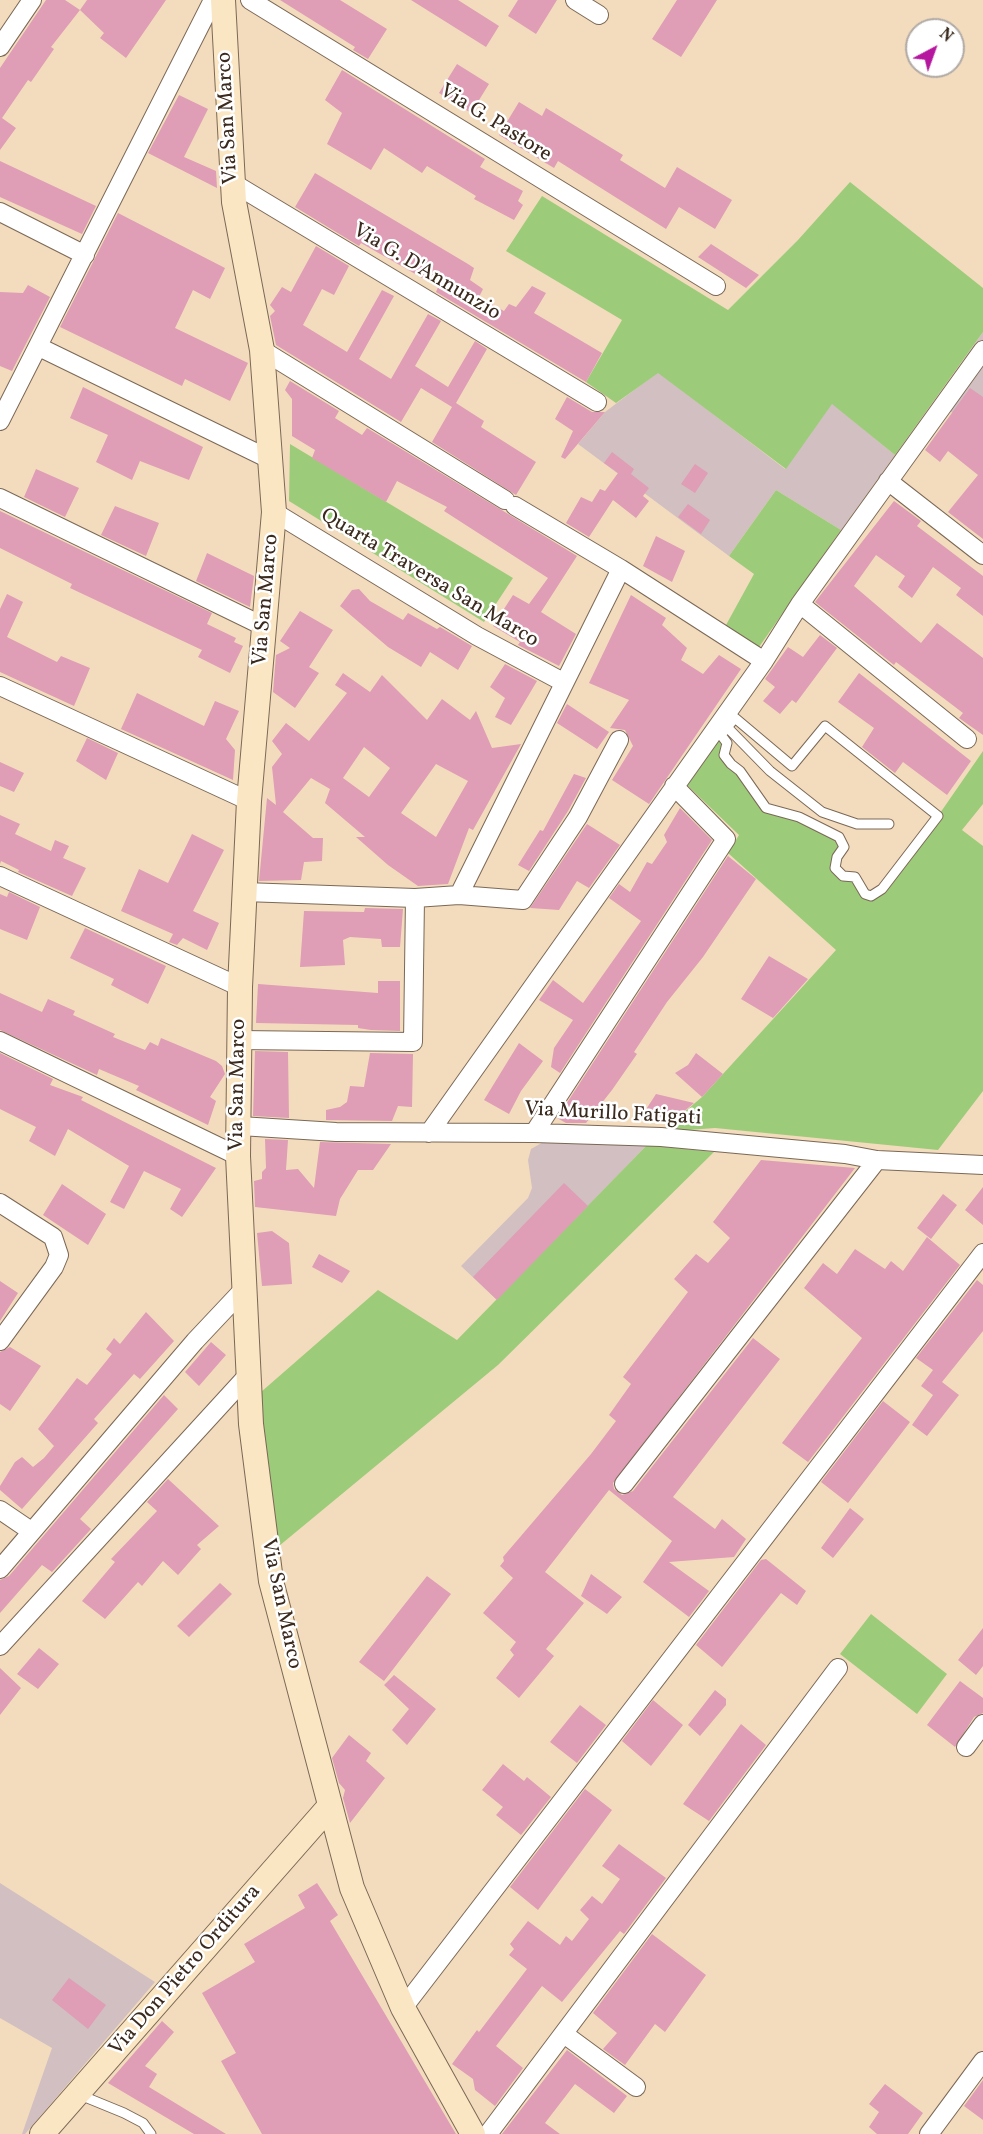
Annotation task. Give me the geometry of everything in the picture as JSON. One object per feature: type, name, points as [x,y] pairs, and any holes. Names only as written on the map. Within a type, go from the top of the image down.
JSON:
[{"type":"main road","name":"Via San Marco","points":[[223,0],[232,183],[262,350],[272,460],[274,512],[249,801],[240,987],[238,1156],[251,1424],[271,1581],[352,1888],[403,2008],[473,2134]]},
{"type":"main road","name":"Via Don Pietro Orditura","points":[[42,2134],[329,1807]]},
{"type":"street","points":[[0,47],[32,0]]},
{"type":"street","points":[[0,421],[213,0]]},
{"type":"street","name":"Via G. Pastore","points":[[250,0],[716,286]]},
{"type":"street","points":[[575,0],[599,15]]},
{"type":"street","name":"Via G. D'Annunzio","points":[[232,183],[597,402]]},
{"type":"street","points":[[0,212],[85,255]]},
{"type":"street","points":[[39,347],[272,460]]},
{"type":"street","points":[[262,350],[621,569],[764,661]]},
{"type":"street","points":[[429,1133],[674,786],[723,722],[800,604],[983,350]]},
{"type":"street","points":[[888,481],[983,555]]},
{"type":"street","points":[[0,498],[264,627]]},
{"type":"street","name":"Quarta Traversa San Marco","points":[[274,512],[477,636],[563,682]]},
{"type":"street","points":[[459,895],[621,569]]},
{"type":"street","points":[[800,604],[967,739]]},
{"type":"street","points":[[0,686],[249,801]]},
{"type":"street","points":[[244,892],[415,898],[459,895],[523,900],[578,817],[619,740]]},
{"type":"street","points":[[534,1132],[726,839],[674,786]]},
{"type":"street","points":[[0,876],[240,987]]},
{"type":"street","points":[[240,1040],[413,1042],[415,898]]},
{"type":"street","points":[[0,1041],[238,1156]]},
{"type":"street","name":"Via Murillo Fatigati","points":[[240,1126],[336,1132],[534,1132],[661,1137],[845,1154],[877,1160],[983,1165]]},
{"type":"street","points":[[624,1484],[877,1160]]},
{"type":"street","points":[[0,1203],[53,1238],[59,1256],[54,1267],[0,1341]]},
{"type":"street","points":[[403,2008],[983,1253]]},
{"type":"street","points":[[0,1569],[195,1341],[243,1290]]},
{"type":"street","points":[[0,1646],[248,1375]]},
{"type":"street","points":[[0,1510],[31,1531]]},
{"type":"street","points":[[488,2134],[838,1668]]},
{"type":"street","points":[[966,1747],[983,1724]]},
{"type":"street","points":[[564,2034],[636,2087]]},
{"type":"street","points":[[928,2134],[983,2061]]},
{"type":"lane","points":[[735,718],[792,766],[825,726],[938,816],[882,889],[871,896],[859,888],[855,877],[843,876],[835,868],[837,857],[844,847],[839,837],[799,817],[766,808],[740,771],[724,754],[727,743],[722,735],[735,718]]},
{"type":"lane","points":[[723,722],[770,771],[822,812],[856,824],[889,824]]},
{"type":"lane","points":[[78,2094],[124,2113],[142,2123],[151,2134]]},
{"type":"shaded area","points":[[983,332],[983,437],[936,400]]},
{"type":"shaded area","points":[[658,372],[785,469],[832,403],[895,455],[841,530],[776,490],[729,556],[578,444],[605,412]]},
{"type":"shaded area","points":[[545,1141],[648,1144],[497,1300],[461,1266],[528,1198],[532,1188],[528,1160],[531,1149]]},
{"type":"shaded area","points":[[0,1883],[155,1982],[25,2134],[22,2134],[52,2048],[0,2018]]},
{"type":"green space","points":[[850,182],[983,288],[983,332],[895,455],[832,404],[786,469],[658,373],[616,403],[586,382],[622,320],[506,251],[542,196],[728,310],[798,240]]},
{"type":"green space","points":[[290,444],[513,578],[484,622],[289,501]]},
{"type":"green space","points":[[776,490],[841,530],[759,647],[726,625],[754,574],[729,556]]},
{"type":"green space","points":[[721,735],[724,755],[758,800],[839,837],[844,847],[835,868],[855,877],[871,896],[938,816],[983,751],[983,804],[962,830],[983,846],[983,1091],[938,1150],[715,1128],[661,1132],[702,1097],[836,950],[728,853],[739,835],[687,785]]},
{"type":"green space","points":[[647,1145],[714,1152],[498,1365],[279,1546],[270,1501],[261,1428],[261,1392],[378,1290],[457,1340]]},
{"type":"green space","points":[[871,1614],[947,1674],[917,1714],[840,1654]]},
{"type":"building","points":[[46,0],[65,0],[80,10],[51,47],[54,49],[31,82],[28,80],[2,118],[16,128],[0,150],[0,68]]},
{"type":"building","points":[[87,0],[166,0],[126,58],[100,38],[104,33],[80,10]]},
{"type":"building","points":[[280,0],[340,0],[387,29],[368,59],[353,50],[355,47]]},
{"type":"building","points":[[411,0],[458,0],[499,26],[486,47]]},
{"type":"building","points":[[518,0],[557,0],[536,34],[508,16]]},
{"type":"building","points":[[677,0],[717,0],[681,57],[652,39]]},
{"type":"building","points":[[457,64],[489,84],[471,113],[439,93]]},
{"type":"building","points":[[342,70],[485,159],[480,167],[523,191],[518,201],[523,205],[514,220],[474,199],[476,196],[427,166],[422,173],[384,148],[371,170],[327,144],[342,113],[325,100]]},
{"type":"building","points":[[179,95],[208,109],[184,157],[216,171],[217,188],[148,153]]},
{"type":"building","points":[[519,102],[542,116],[546,108],[623,155],[620,160],[665,188],[677,167],[732,200],[715,229],[679,207],[666,229],[558,161],[554,168],[499,135]]},
{"type":"building","points":[[0,161],[96,206],[82,234],[0,197]]},
{"type":"building","points":[[315,173],[474,268],[470,280],[483,289],[479,297],[504,311],[509,304],[516,307],[532,286],[546,293],[534,313],[602,353],[586,382],[436,292],[438,287],[361,243],[359,246],[295,207]]},
{"type":"building","points":[[118,213],[225,268],[210,299],[193,290],[175,328],[248,363],[230,401],[185,379],[182,386],[60,327]]},
{"type":"building","points":[[711,244],[759,275],[746,288],[698,257]]},
{"type":"building","points":[[316,246],[349,266],[334,295],[322,289],[303,325],[347,352],[382,290],[394,296],[359,359],[391,379],[428,314],[441,321],[415,366],[448,387],[475,341],[487,349],[456,403],[484,421],[481,427],[536,462],[516,495],[432,442],[452,407],[421,388],[401,422],[276,345],[270,316],[275,311],[270,305],[282,287],[291,292]]},
{"type":"building","points":[[28,285],[50,297],[12,371],[0,366],[0,292],[23,293]]},
{"type":"building","points":[[290,381],[339,411],[335,418],[362,435],[367,428],[577,556],[541,612],[576,634],[559,666],[518,645],[520,642],[493,626],[513,595],[529,604],[548,578],[444,511],[447,507],[397,481],[386,502],[312,458],[315,450],[292,436],[292,399],[285,390]]},
{"type":"building","points":[[83,387],[203,447],[189,480],[140,461],[132,480],[96,462],[108,435],[70,418]]},
{"type":"building","points":[[970,388],[983,397],[983,539],[948,512],[978,475],[948,451],[940,462],[925,450]]},
{"type":"building","points":[[567,397],[592,412],[605,412],[565,459],[561,457],[573,431],[555,419]]},
{"type":"building","points":[[612,452],[634,469],[631,474],[649,488],[643,496],[649,501],[636,518],[613,500],[589,537],[566,523],[581,497],[592,502],[600,489],[605,491],[618,473],[604,463]]},
{"type":"building","points":[[695,464],[708,473],[695,493],[681,484]]},
{"type":"building","points":[[36,469],[79,488],[65,517],[24,497]]},
{"type":"building","points":[[894,501],[921,521],[917,526],[983,576],[983,616],[956,595],[961,588],[933,567],[912,598],[898,587],[905,576],[876,555],[854,586],[921,643],[937,623],[983,658],[983,735],[959,718],[963,713],[896,662],[894,665],[815,602]]},
{"type":"building","points":[[688,504],[710,520],[701,534],[678,517]]},
{"type":"building","points":[[115,506],[159,523],[146,556],[101,535]]},
{"type":"building","points":[[0,511],[212,613],[207,624],[236,638],[234,642],[243,646],[230,673],[198,657],[202,650],[70,588],[72,584],[0,548]]},
{"type":"building","points":[[656,536],[685,551],[672,582],[643,566]]},
{"type":"building","points":[[207,553],[254,576],[250,607],[196,581]]},
{"type":"building","points":[[359,589],[370,601],[403,620],[408,613],[437,629],[440,627],[472,646],[458,670],[430,652],[421,667],[388,647],[340,606],[352,590]]},
{"type":"building","points":[[7,594],[23,602],[7,637],[57,662],[61,656],[90,668],[74,706],[0,672],[0,609]]},
{"type":"building","points":[[631,595],[666,618],[662,625],[687,648],[681,660],[703,674],[719,655],[741,669],[649,804],[612,780],[633,746],[625,730],[610,728],[629,700],[589,683]]},
{"type":"building","points":[[300,611],[333,630],[309,667],[319,673],[295,708],[273,692],[276,655],[290,648],[280,641]]},
{"type":"building","points":[[820,635],[837,648],[796,703],[792,700],[780,714],[763,701],[775,687],[765,679],[788,647],[803,657]]},
{"type":"building","points":[[505,664],[537,681],[511,725],[495,717],[505,698],[490,687]]},
{"type":"building","points":[[343,673],[370,692],[382,675],[427,720],[442,699],[470,720],[476,711],[492,748],[521,744],[473,830],[469,828],[448,884],[418,886],[388,865],[356,837],[365,837],[325,803],[330,789],[311,778],[283,812],[313,838],[323,838],[322,861],[304,862],[301,880],[259,881],[267,798],[276,805],[272,767],[282,754],[272,741],[286,723],[309,741],[347,693],[335,685]],"holes":[[[364,747],[390,768],[369,797],[343,778]],[[436,764],[468,781],[436,837],[401,813]]]},
{"type":"building","points":[[859,673],[971,761],[947,795],[903,762],[895,773],[862,747],[874,728],[838,702]]},
{"type":"building","points":[[137,693],[204,726],[215,701],[239,711],[226,739],[235,750],[233,780],[121,729]]},
{"type":"building","points":[[567,704],[609,732],[597,749],[557,723]]},
{"type":"building","points":[[87,738],[118,753],[106,780],[76,761]]},
{"type":"building","points":[[0,762],[24,773],[14,792],[0,786]]},
{"type":"building","points":[[574,774],[586,778],[568,811],[529,871],[518,865],[540,830],[543,831]]},
{"type":"building","points":[[680,808],[712,840],[560,1073],[551,1067],[554,1048],[573,1020],[539,1000],[553,980],[583,1003],[641,921],[609,898],[619,884],[630,892],[647,862],[652,864],[667,842],[664,835]]},
{"type":"building","points":[[0,815],[20,824],[15,834],[51,851],[55,840],[69,846],[63,858],[86,868],[72,896],[18,872],[19,870],[1,861],[0,864]]},
{"type":"building","points":[[587,824],[620,845],[589,888],[577,881],[559,910],[530,908]]},
{"type":"building","points":[[192,834],[224,850],[193,911],[219,923],[207,950],[183,938],[177,945],[169,942],[173,934],[121,911],[139,869],[168,883]]},
{"type":"building","points":[[728,856],[756,879],[703,957],[667,1002],[634,1052],[637,1054],[586,1123],[566,1123],[557,1118]]},
{"type":"building","points":[[9,892],[40,907],[27,940],[0,929],[0,894],[7,897]]},
{"type":"building","points":[[365,908],[403,909],[400,947],[382,947],[381,939],[350,937],[343,940],[345,965],[300,967],[304,911],[364,912]]},
{"type":"building","points":[[85,928],[166,966],[148,1004],[111,985],[114,979],[70,958]]},
{"type":"building","points":[[769,956],[808,979],[773,1018],[741,999]]},
{"type":"building","points":[[378,981],[400,981],[400,1031],[371,1030],[358,1028],[358,1025],[256,1023],[258,984],[378,993]]},
{"type":"building","points":[[0,993],[42,1012],[48,999],[75,1011],[73,1015],[115,1034],[113,1037],[145,1050],[150,1042],[158,1046],[161,1038],[216,1061],[222,1066],[225,1074],[210,1097],[216,1101],[208,1125],[136,1090],[139,1086],[99,1069],[97,1075],[0,1030]]},
{"type":"building","points":[[519,1043],[543,1061],[521,1091],[509,1114],[484,1100]]},
{"type":"building","points":[[255,1051],[288,1052],[289,1118],[253,1116]]},
{"type":"building","points":[[0,1053],[53,1079],[50,1085],[83,1097],[81,1100],[216,1168],[182,1217],[170,1209],[181,1189],[144,1171],[124,1209],[110,1202],[129,1166],[68,1129],[55,1156],[29,1141],[36,1127],[0,1109]]},
{"type":"building","points":[[370,1053],[413,1054],[412,1107],[398,1106],[392,1121],[326,1120],[326,1110],[340,1107],[347,1102],[350,1086],[364,1087]]},
{"type":"building","points":[[696,1053],[723,1074],[702,1097],[675,1073],[688,1065]]},
{"type":"building","points":[[656,1094],[694,1103],[668,1125],[645,1111]]},
{"type":"building","points":[[265,1139],[288,1140],[286,1170],[298,1169],[314,1188],[320,1142],[391,1144],[373,1170],[358,1170],[340,1199],[336,1216],[255,1207],[254,1181],[262,1179],[262,1172],[266,1168]]},
{"type":"building","points":[[761,1160],[855,1168],[613,1483],[614,1489],[622,1495],[633,1491],[753,1338],[780,1359],[673,1497],[715,1529],[722,1519],[746,1539],[734,1557],[669,1562],[709,1591],[689,1617],[643,1582],[672,1541],[609,1490],[545,1572],[584,1603],[546,1649],[554,1656],[519,1698],[496,1678],[514,1655],[510,1650],[516,1642],[483,1613],[513,1578],[500,1566],[504,1561],[503,1557],[591,1454],[616,1421],[609,1415],[631,1384],[623,1377],[688,1292],[674,1279],[696,1254],[708,1263],[730,1238],[713,1222]]},
{"type":"building","points":[[564,1183],[588,1206],[497,1300],[473,1277]]},
{"type":"building","points":[[62,1184],[106,1214],[88,1245],[43,1215]]},
{"type":"building","points":[[983,1187],[983,1225],[965,1210]]},
{"type":"building","points":[[943,1194],[957,1205],[931,1239],[917,1228]]},
{"type":"building","points":[[272,1231],[289,1243],[292,1284],[262,1286],[257,1233]]},
{"type":"building","points":[[927,1237],[960,1265],[808,1462],[782,1443],[862,1338],[804,1288],[823,1263],[837,1274],[855,1249],[885,1269],[891,1261],[903,1271]]},
{"type":"building","points":[[319,1254],[350,1271],[342,1283],[312,1267]]},
{"type":"building","points":[[977,1280],[983,1285],[983,1331],[942,1382],[959,1395],[927,1436],[912,1425],[933,1395],[921,1386],[933,1370],[916,1358]]},
{"type":"building","points":[[0,1281],[18,1293],[0,1321]]},
{"type":"building","points":[[146,1312],[174,1341],[140,1379],[134,1374],[94,1419],[98,1423],[22,1509],[0,1490],[0,1486],[15,1462],[22,1457],[33,1467],[44,1458],[54,1446],[38,1429],[77,1378],[87,1385],[112,1354],[106,1349],[114,1338],[120,1344]]},
{"type":"building","points":[[211,1342],[226,1355],[199,1386],[185,1372]]},
{"type":"building","points":[[10,1347],[41,1366],[10,1411],[0,1404],[0,1352]]},
{"type":"building","points":[[164,1395],[178,1409],[80,1519],[91,1529],[52,1572],[42,1565],[0,1613],[0,1580],[9,1576]]},
{"type":"building","points":[[883,1401],[910,1422],[848,1503],[821,1482]]},
{"type":"building","points":[[168,1479],[219,1526],[197,1545],[201,1549],[178,1575],[163,1561],[142,1586],[138,1582],[105,1619],[82,1601],[115,1562],[111,1559],[157,1511],[147,1502]]},
{"type":"building","points":[[850,1508],[864,1519],[833,1558],[821,1548]]},
{"type":"building","points":[[766,1559],[806,1591],[797,1605],[781,1593],[722,1667],[696,1645],[761,1560]]},
{"type":"building","points":[[591,1574],[622,1597],[607,1614],[581,1596]]},
{"type":"building","points":[[427,1576],[451,1594],[384,1681],[359,1662]]},
{"type":"building","points":[[220,1583],[232,1594],[189,1637],[177,1626]]},
{"type":"building","points":[[983,1628],[983,1666],[976,1675],[958,1660]]},
{"type":"building","points":[[39,1648],[59,1664],[38,1689],[17,1674]]},
{"type":"building","points":[[0,1668],[21,1688],[0,1715]]},
{"type":"building","points":[[394,1675],[436,1709],[407,1745],[392,1730],[409,1709],[384,1685]]},
{"type":"building","points":[[960,1681],[983,1698],[983,1713],[974,1717],[955,1747],[927,1725]]},
{"type":"building","points":[[715,1690],[726,1699],[726,1705],[700,1736],[688,1725]]},
{"type":"building","points":[[653,1700],[683,1725],[651,1766],[622,1741]]},
{"type":"building","points":[[580,1705],[606,1725],[577,1763],[550,1742]]},
{"type":"building","points":[[741,1724],[766,1745],[709,1821],[683,1804]]},
{"type":"building","points":[[349,1735],[371,1753],[366,1761],[385,1778],[350,1823],[343,1798],[345,1790],[339,1783],[332,1758]]},
{"type":"building","points":[[503,1764],[524,1781],[527,1777],[551,1797],[521,1835],[496,1815],[503,1807],[482,1790]]},
{"type":"building","points":[[585,1789],[612,1810],[538,1910],[510,1887]]},
{"type":"building","points":[[619,1844],[666,1878],[624,1934],[620,1931],[562,2002],[542,1986],[496,2046],[523,2068],[495,2106],[475,2090],[473,2079],[452,2064],[527,1969],[509,1955],[514,1949],[510,1944],[528,1921],[560,1945],[566,1936],[572,1941],[589,1919],[580,1910],[592,1896],[602,1904],[620,1879],[602,1866]]},
{"type":"building","points":[[317,1883],[338,1915],[330,1921],[456,2134],[262,2134],[221,2061],[236,2053],[202,1993],[255,1962],[244,1944],[305,1908],[298,1895]]},
{"type":"building","points":[[652,1934],[706,1975],[665,2032],[655,2024],[625,2065],[603,2049],[617,2033],[593,2013]]},
{"type":"building","points":[[69,1978],[106,2005],[88,2029],[52,2000]]},
{"type":"building","points":[[162,2021],[174,2032],[145,2066],[157,2074],[149,2087],[226,2134],[194,2134],[108,2083]]},
{"type":"building","points":[[567,2050],[627,2096],[614,2113],[575,2084],[545,2123],[560,2134],[502,2134]]},
{"type":"building","points":[[983,2080],[983,2120],[964,2106]]},
{"type":"building","points":[[885,2084],[923,2113],[908,2134],[877,2134],[869,2127],[879,2112],[869,2104]]}]
